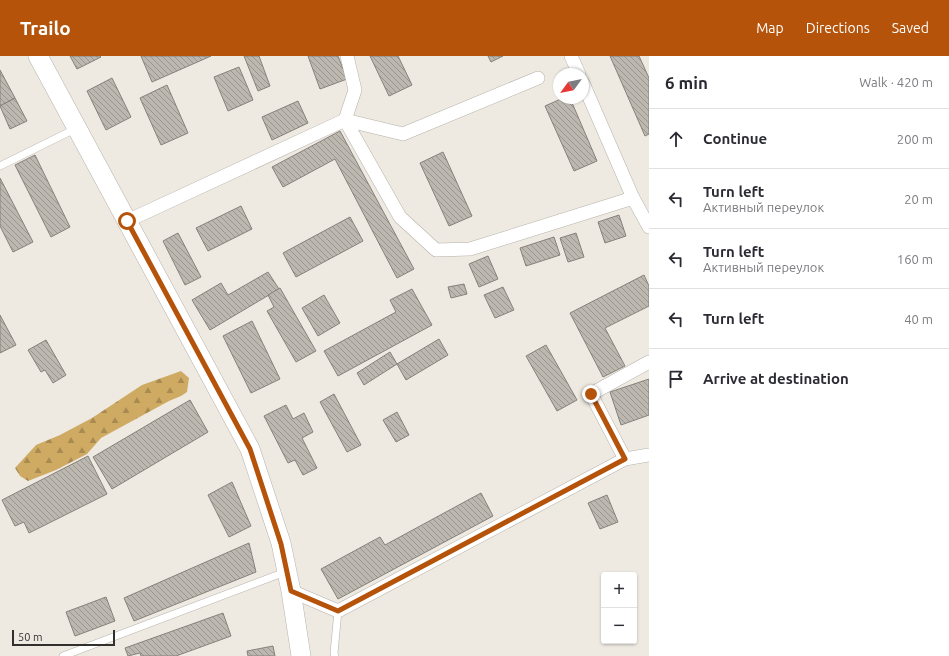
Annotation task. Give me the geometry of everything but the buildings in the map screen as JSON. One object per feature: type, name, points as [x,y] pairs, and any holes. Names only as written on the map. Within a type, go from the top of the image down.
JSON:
[{"type":"main road","points":[[38,56],[250,449],[281,544],[291,591],[301,656]]},
{"type":"street","points":[[347,56],[355,90],[345,120],[400,217],[436,250],[470,250],[633,198]]},
{"type":"street","points":[[571,56],[576,68]]},
{"type":"street","points":[[127,221],[345,120],[403,134],[538,78]]},
{"type":"street","points":[[589,97],[633,198],[649,227]]},
{"type":"street","points":[[625,459],[591,394],[649,362]]},
{"type":"street","points":[[291,591],[338,611],[625,459],[649,455]]},
{"type":"lane","points":[[0,166],[78,128]]},
{"type":"lane","points":[[63,656],[286,572]]},
{"type":"lane","points":[[335,656],[338,611]]},
{"type":"green space","points":[[181,371],[189,378],[187,392],[101,438],[87,454],[56,470],[28,481],[20,476],[15,468],[36,445],[60,435],[92,418],[142,385]]},
{"type":"route","points":[[127,221],[250,449],[281,544],[291,591],[338,611],[625,459],[591,394]]}]
